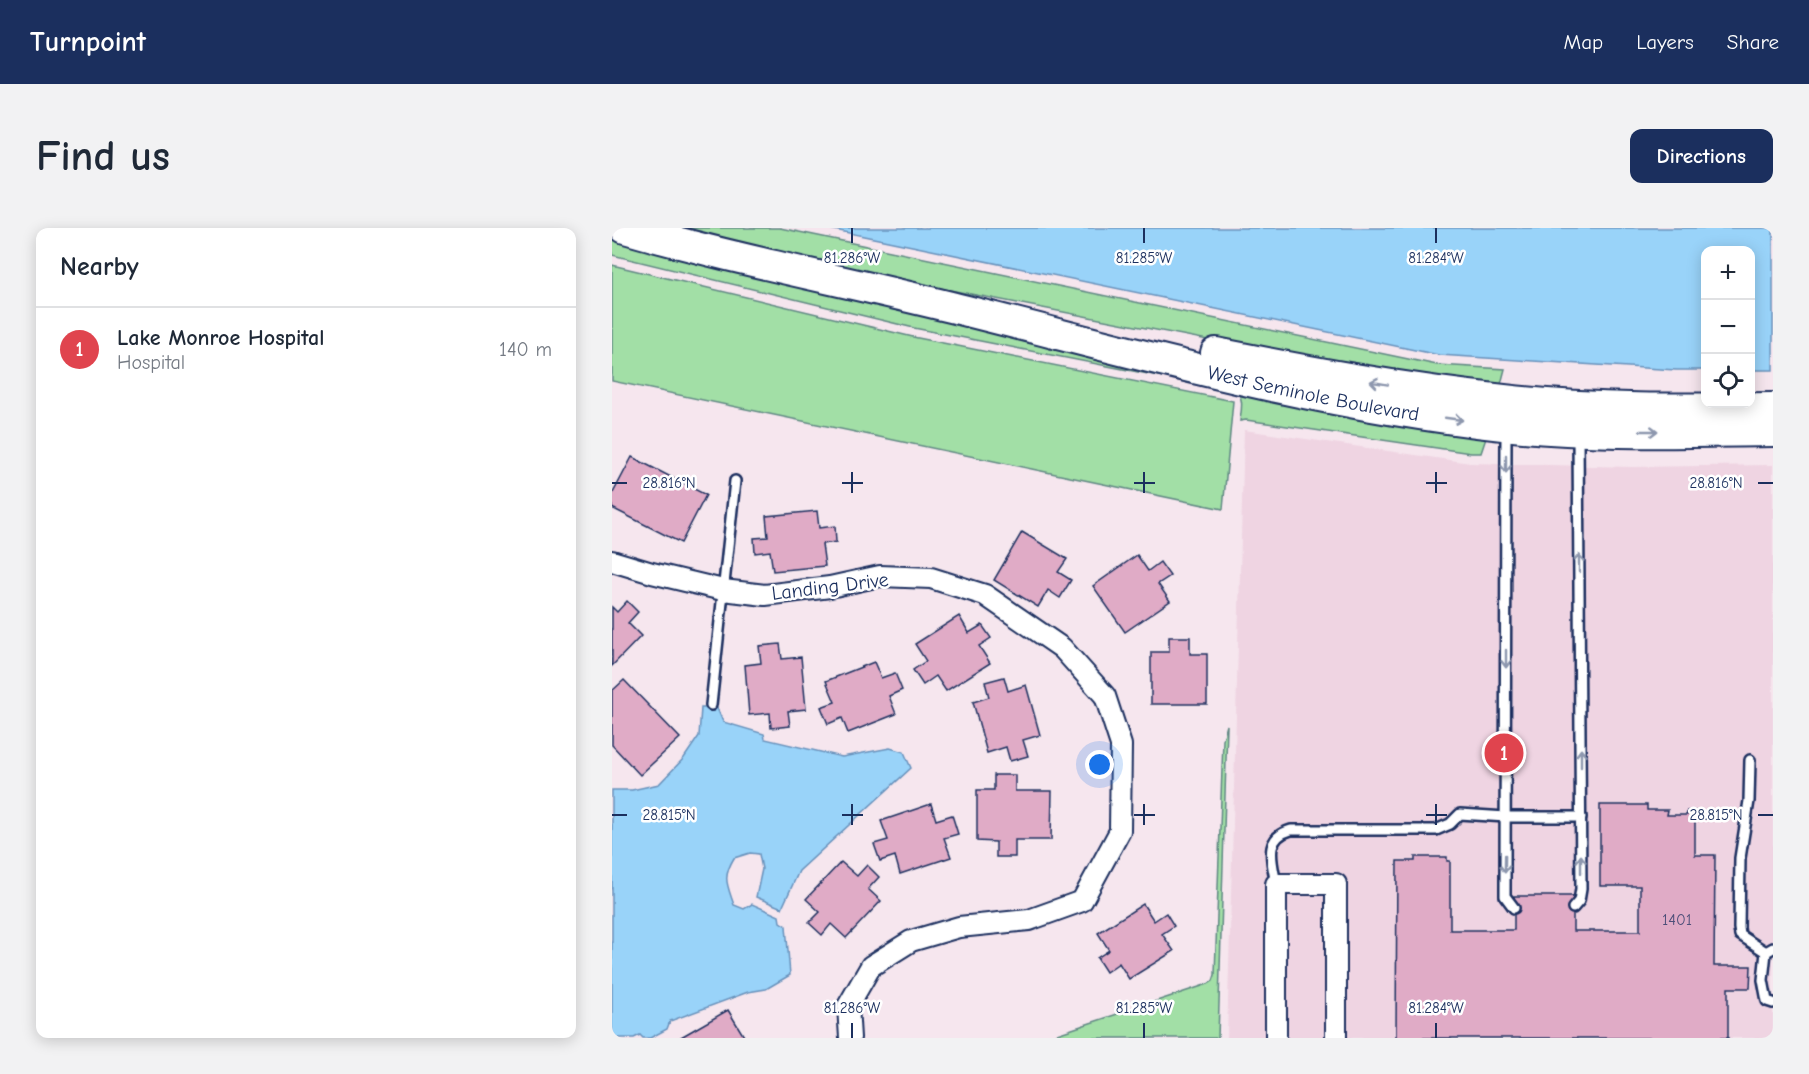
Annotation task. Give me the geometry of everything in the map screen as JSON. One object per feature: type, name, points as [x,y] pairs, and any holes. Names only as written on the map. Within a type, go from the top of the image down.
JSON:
[{"type":"main road","name":"West Seminole Boulevard","points":[[625,228],[723,254],[865,285],[1305,370],[1564,415],[1773,431]]},
{"type":"main road","name":"West Seminole Boulevard","points":[[865,285],[1303,393],[1445,418],[1506,426],[1564,415],[1686,408],[1773,408]]},
{"type":"street","name":"Landing Drive","points":[[612,561],[723,590],[765,595],[830,587],[880,576],[931,578],[985,595],[1062,648],[1105,696],[1121,745],[1120,831],[1082,902],[1029,920],[958,927],[911,941],[872,966],[848,1006],[850,1038]]},
{"type":"street","points":[[1276,1038],[1276,884],[1336,884],[1336,1038]]},
{"type":"lane","points":[[1514,908],[1505,896],[1506,426],[1564,415],[1581,817],[1581,894],[1579,902],[1573,908]]},
{"type":"lane","points":[[711,705],[735,481]]},
{"type":"lane","points":[[1750,760],[1749,801],[1740,858],[1738,928],[1740,935],[1769,950],[1763,980],[1767,1001],[1773,1003]]},
{"type":"lane","points":[[1276,884],[1273,842],[1282,833],[1292,830],[1436,830],[1450,824],[1460,814],[1506,817],[1581,817]]},
{"type":"shaded area","points":[[1244,430],[1470,463],[1633,467],[1773,465],[1773,1038],[1227,1038]]},
{"type":"green space","points":[[669,228],[780,228],[1437,365],[1505,369],[1500,388],[1306,359],[857,272]]},
{"type":"green space","points":[[612,236],[1487,435],[1481,453],[1471,453],[1246,420],[1240,421],[1241,400],[1235,391],[914,328],[612,255]]},
{"type":"green space","points":[[612,265],[913,337],[1233,401],[1223,509],[612,381]]},
{"type":"green space","points":[[1227,725],[1218,1038],[1045,1038],[1213,981],[1223,740]]},
{"type":"water","points":[[825,228],[1773,228],[1773,370],[1755,370],[1755,246],[1701,246],[1701,370],[1439,355]]},
{"type":"water","points":[[701,708],[717,708],[723,722],[764,734],[765,739],[842,757],[890,748],[904,752],[911,768],[799,871],[782,908],[756,897],[762,869],[759,854],[750,853],[734,858],[728,871],[727,881],[734,905],[744,909],[752,904],[779,916],[780,922],[786,926],[790,975],[766,989],[748,992],[670,1021],[667,1029],[650,1038],[643,1038],[640,1035],[634,1038],[612,1038],[612,790],[632,790],[659,784],[684,758],[699,736]]},
{"type":"building","points":[[632,457],[706,495],[681,543],[612,508],[612,495]]},
{"type":"building","points":[[817,511],[819,528],[835,526],[836,542],[822,544],[825,566],[773,571],[770,551],[755,553],[754,538],[768,537],[766,516]]},
{"type":"building","points":[[1022,532],[1067,559],[1058,572],[1071,580],[1060,598],[1048,590],[1038,607],[994,580]]},
{"type":"building","points":[[1137,555],[1148,571],[1160,562],[1170,576],[1158,584],[1170,601],[1125,632],[1093,586]]},
{"type":"building","points":[[627,601],[638,612],[628,623],[641,636],[612,666],[612,607],[617,612]]},
{"type":"building","points":[[959,616],[969,633],[982,625],[991,638],[979,646],[990,663],[946,691],[936,676],[923,685],[913,670],[926,661],[915,644]]},
{"type":"building","points":[[1169,637],[1190,637],[1190,654],[1207,654],[1207,704],[1151,704],[1151,652],[1169,652]]},
{"type":"building","points":[[780,644],[782,659],[801,657],[806,709],[788,711],[790,726],[771,728],[770,713],[749,715],[745,665],[761,663],[759,646]]},
{"type":"building","points":[[874,662],[881,678],[895,673],[902,690],[889,696],[896,714],[848,733],[842,718],[828,724],[821,707],[835,702],[826,681]]},
{"type":"building","points":[[1004,677],[1008,691],[1026,685],[1040,735],[1023,740],[1028,756],[1010,761],[1006,747],[987,753],[973,702],[989,697],[985,682]]},
{"type":"building","points":[[624,680],[680,738],[640,775],[612,745],[612,691]]},
{"type":"building","points":[[994,775],[1015,775],[1015,791],[1052,791],[1051,840],[1015,840],[1015,857],[996,857],[996,842],[977,841],[977,790],[994,790]]},
{"type":"building","points":[[931,804],[936,820],[952,815],[958,834],[944,838],[951,857],[900,874],[895,856],[880,861],[874,844],[888,840],[881,821]]},
{"type":"building","points":[[1600,805],[1647,805],[1647,810],[1668,810],[1667,815],[1687,815],[1687,811],[1695,811],[1695,855],[1715,855],[1714,966],[1751,966],[1750,988],[1728,988],[1728,1038],[1396,1038],[1397,861],[1415,861],[1415,857],[1447,857],[1447,861],[1450,861],[1450,930],[1514,930],[1514,896],[1573,896],[1573,931],[1640,931],[1640,886],[1600,886]]},
{"type":"building","points":[[841,862],[857,876],[867,865],[879,877],[868,889],[881,901],[846,938],[831,924],[822,935],[809,923],[820,912],[806,899]]},
{"type":"building","points":[[1143,904],[1154,921],[1166,913],[1174,926],[1162,934],[1174,951],[1129,979],[1119,963],[1106,972],[1097,958],[1109,950],[1098,933]]},
{"type":"building","points":[[728,1010],[745,1038],[681,1037]]},
{"type":"place","name":"Lake Monroe Hospital","points":[[1504,753]]}]
